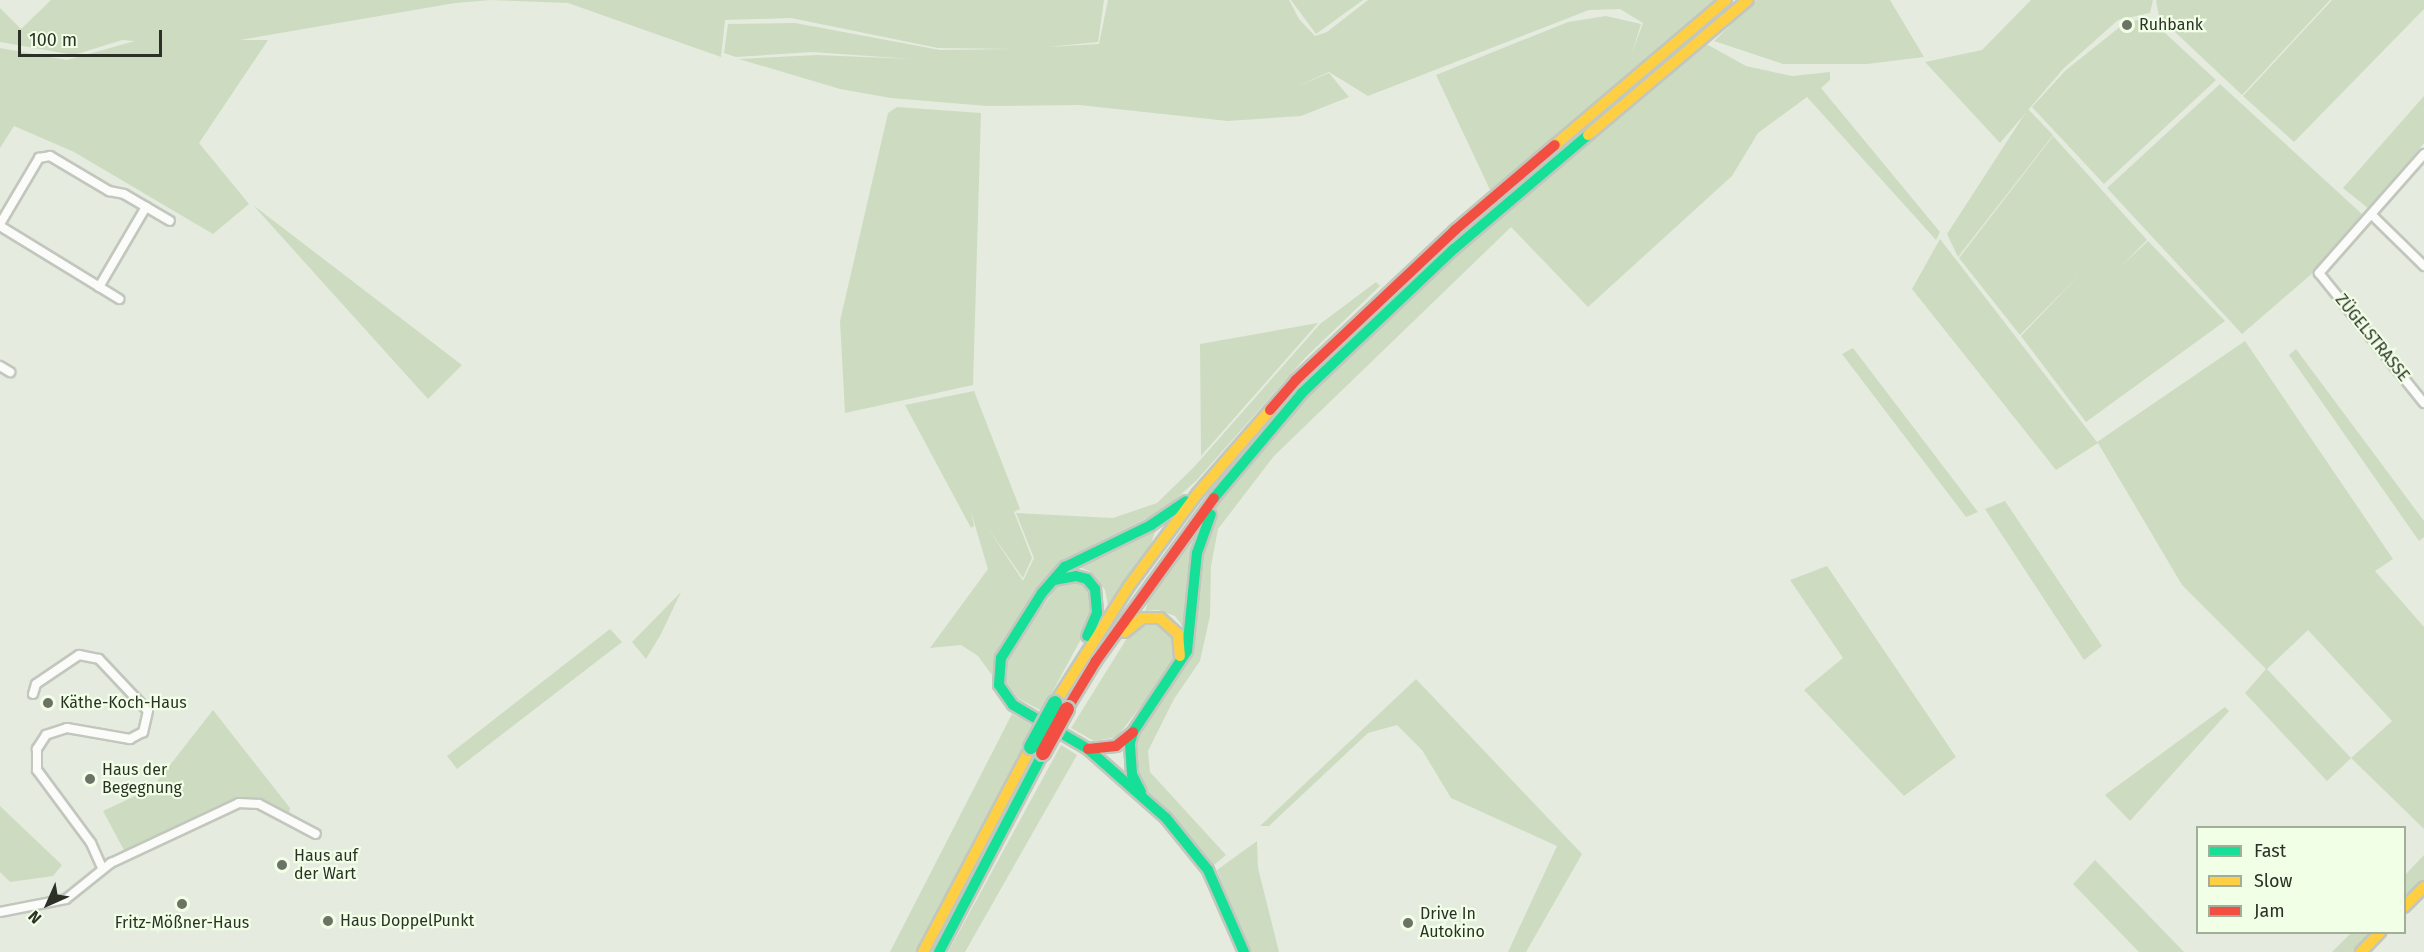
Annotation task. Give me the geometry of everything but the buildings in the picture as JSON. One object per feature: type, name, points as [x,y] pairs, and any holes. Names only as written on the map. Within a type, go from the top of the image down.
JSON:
[{"type":"main road","points":[[939,952],[1037,750],[1054,703],[1084,652],[1197,494],[1296,380],[1365,312],[1455,230],[1748,0]]},
{"type":"main road","points":[[923,952],[1037,750],[1067,709],[1096,661],[1230,476],[1302,393],[1384,313],[1664,64],[1723,3]]},
{"type":"main road","points":[[1088,749],[1116,746],[1133,732],[1187,651],[1193,618],[1197,553],[1205,523],[1230,476]]},
{"type":"main road","points":[[1197,494],[1151,525],[1065,567],[1001,658],[999,685],[1013,705],[1088,749],[1141,792],[1208,870],[1244,952]]},
{"type":"main road","points":[[1054,580],[1076,576],[1087,579],[1095,589],[1097,613],[1084,652]]},
{"type":"main road","points":[[1096,661],[1134,622],[1150,616],[1170,623],[1178,634],[1182,644],[1179,665]]},
{"type":"main road","points":[[1133,732],[1130,761],[1141,792]]},
{"type":"main road","points":[[2406,905],[2424,887]]},
{"type":"main road","points":[[2361,952],[2379,934]]},
{"type":"street","points":[[2424,153],[2372,215],[2424,266]]},
{"type":"street","points":[[119,298],[0,225],[39,158],[50,156],[109,191],[124,194],[170,221]]},
{"type":"street","points":[[99,287],[146,207]]},
{"type":"street","name":"ZÜGELSTRASSE","points":[[2372,215],[2319,273],[2424,403]]},
{"type":"street","points":[[0,366],[10,372]]},
{"type":"street","points":[[33,694],[36,684],[79,655],[99,659],[148,711],[143,732],[130,739],[67,728],[46,735],[37,749],[37,770],[91,843],[102,868]]},
{"type":"street","points":[[0,912],[66,899],[102,868],[219,809],[239,803],[259,804],[316,834]]},
{"type":"green space","points":[[51,0],[491,0],[455,3],[240,40],[268,40],[199,143],[249,204],[213,234],[74,152],[14,126],[0,148],[0,48],[67,60],[135,41],[122,40],[74,55],[0,42],[0,8],[21,29]]},
{"type":"green space","points":[[491,0],[1104,0],[1098,42],[1047,47],[1099,44],[1108,0],[1289,0],[1299,19],[1315,36],[1327,32],[1368,0],[1726,0],[1617,95],[1529,157],[1491,192],[1436,75],[1568,22],[1606,16],[1641,24],[1632,53],[1643,23],[1620,9],[1589,10],[1368,96],[1329,72],[1296,87],[1329,73],[1349,97],[1301,116],[1228,121],[1079,105],[987,106],[891,98],[840,89],[739,59],[817,55],[912,59],[812,52],[736,57],[724,53],[728,24],[795,23],[940,50],[1013,49],[938,48],[791,18],[725,20],[721,57],[568,3]]},
{"type":"green space","points":[[1291,0],[1363,0],[1316,34]]},
{"type":"green space","points":[[1756,0],[1890,0],[1924,57],[1867,64],[1783,64],[1714,41]]},
{"type":"green space","points":[[2031,0],[2153,0],[2150,13],[2118,20],[2063,69],[2000,143],[1925,62],[1982,50]]},
{"type":"green space","points":[[2156,0],[2330,0],[2242,95],[2159,17]]},
{"type":"green space","points":[[2332,0],[2424,0],[2424,9],[2294,142],[2243,96]]},
{"type":"green space","points":[[2140,19],[2151,20],[2216,80],[2104,184],[2032,107],[2066,70],[2121,26]]},
{"type":"green space","points":[[1701,41],[1746,66],[1792,76],[1830,72],[1830,80],[1821,88],[1940,232],[1936,240],[1807,97],[1758,133],[1732,176],[1588,307],[1511,227],[1274,456],[1218,529],[1211,566],[1210,616],[1200,661],[1174,699],[1148,751],[1150,772],[1226,855],[1208,870],[1141,792],[1130,743],[1179,665],[1205,523],[1230,475],[1375,321]]},
{"type":"green space","points":[[2220,84],[2363,215],[2315,271],[2242,334],[2107,188]]},
{"type":"green space","points":[[2424,96],[2424,143],[2369,209],[2343,188]]},
{"type":"green space","points":[[897,107],[981,113],[973,385],[845,413],[840,321],[888,113]]},
{"type":"green space","points":[[2028,109],[2053,135],[1958,257],[1947,234]]},
{"type":"green space","points":[[2053,136],[2147,240],[2119,268],[2148,241],[2225,321],[2086,422],[2021,336],[2081,273],[2020,335],[1959,258]]},
{"type":"green space","points":[[253,205],[462,365],[428,399]]},
{"type":"green space","points":[[1940,239],[2097,442],[2245,341],[2393,559],[2375,571],[2424,627],[2424,829],[2351,758],[2327,781],[2245,693],[2266,669],[2182,585],[2098,443],[2056,470],[1912,289]],"holes":[[[2308,630],[2392,721],[2351,758],[2267,669]]]},
{"type":"green space","points":[[1376,282],[1380,286],[1305,358],[1196,481],[1163,510],[1072,556],[1047,576],[1000,645],[992,675],[978,656],[961,645],[930,648],[988,569],[971,512],[974,526],[971,528],[905,405],[974,391],[1020,509],[1014,512],[1032,558],[1023,578],[987,527],[1023,581],[1034,558],[1016,513],[1113,518],[1157,503],[1194,467],[1320,324]]},
{"type":"green space","points":[[1318,323],[1201,456],[1200,344]]},
{"type":"green space","points":[[1853,348],[1978,512],[1966,517],[1842,354]]},
{"type":"green space","points":[[2296,349],[2424,521],[2424,537],[2419,541],[2289,355]]},
{"type":"green space","points":[[2005,501],[2102,646],[2084,660],[1985,509]]},
{"type":"green space","points":[[1198,527],[1186,631],[1175,616],[1158,610],[1145,611],[1151,592]]},
{"type":"green space","points":[[1156,529],[1150,547],[1108,606],[1105,590],[1091,572],[1077,566]]},
{"type":"green space","points":[[1827,566],[1956,757],[1904,796],[1804,690],[1843,658],[1790,580]]},
{"type":"green space","points":[[1073,580],[1082,582],[1092,594],[1094,615],[1042,711],[1019,699],[1003,677],[1009,656],[1057,586]]},
{"type":"green space","points":[[681,592],[661,634],[646,659],[632,642]]},
{"type":"green space","points":[[1151,621],[1169,628],[1176,645],[1172,666],[1117,737],[1094,741],[1071,728],[1129,635]]},
{"type":"green space","points":[[610,629],[622,642],[457,769],[447,756]]},
{"type":"green space","points":[[1416,679],[1582,854],[1526,952],[1508,952],[1557,846],[1451,798],[1422,750],[1397,725],[1368,733],[1269,826],[1260,826]]},
{"type":"green space","points":[[2225,707],[2229,711],[2130,821],[2105,795]]},
{"type":"green space","points":[[213,710],[290,808],[289,815],[256,799],[240,798],[217,806],[125,852],[103,811],[152,788]]},
{"type":"green space","points":[[1012,714],[1035,727],[916,952],[890,952]]},
{"type":"green space","points":[[1061,745],[1077,755],[965,952],[948,952]]},
{"type":"green space","points":[[0,806],[62,865],[53,876],[10,882],[0,872]]},
{"type":"green space","points":[[1257,841],[1258,868],[1279,952],[1248,952],[1217,870]]},
{"type":"green space","points":[[2424,855],[2424,887],[2406,906],[2406,874]]},
{"type":"green space","points":[[2095,860],[2184,952],[2139,952],[2073,884]]},
{"type":"green space","points":[[2350,934],[2379,934],[2361,952],[2332,952]]},
{"type":"traffic: fast","points":[[1214,498],[1302,393],[1454,249],[1588,135]]},
{"type":"traffic: fast","points":[[999,685],[1001,658],[1042,593],[1065,567],[1151,525],[1186,501]]},
{"type":"traffic: fast","points":[[1141,792],[1132,774],[1130,743],[1133,732],[1187,651],[1197,553],[1211,514]]},
{"type":"traffic: fast","points":[[1054,580],[1076,576],[1087,579],[1095,589],[1097,613],[1087,636]]},
{"type":"traffic: fast","points":[[999,685],[1013,705],[1088,749],[1166,818],[1208,870],[1244,952]]},
{"type":"traffic: fast","points":[[1031,747],[1055,703]]},
{"type":"traffic: fast","points":[[939,952],[1043,753]]},
{"type":"traffic: slow","points":[[1555,145],[1726,0]]},
{"type":"traffic: slow","points":[[1588,135],[1748,0]]},
{"type":"traffic: slow","points":[[1055,703],[1129,586],[1197,494],[1270,410]]},
{"type":"traffic: slow","points":[[1125,632],[1142,618],[1160,618],[1178,634],[1180,656]]},
{"type":"traffic: slow","points":[[923,952],[1031,747]]},
{"type":"traffic: slow","points":[[2406,905],[2424,887]]},
{"type":"traffic: slow","points":[[2361,952],[2378,934]]},
{"type":"traffic: jam","points":[[1270,410],[1296,380],[1455,230],[1555,145]]},
{"type":"traffic: jam","points":[[1067,709],[1096,661],[1214,498]]},
{"type":"traffic: jam","points":[[1043,753],[1067,709]]},
{"type":"traffic: jam","points":[[1088,749],[1116,746],[1133,732]]},
{"type":"place","name":"Ruhbank","points":[[2127,25]]},
{"type":"place","name":"Käthe-Koch-Haus","points":[[48,703]]},
{"type":"place","name":"Haus der Begegnung","points":[[90,779]]},
{"type":"place","name":"Haus auf der Wart","points":[[282,865]]},
{"type":"place","name":"Fritz-Mößner-Haus","points":[[182,904]]},
{"type":"place","name":"Haus DoppelPunkt","points":[[328,921]]},
{"type":"place","name":"Drive In Autokino","points":[[1408,923]]}]
